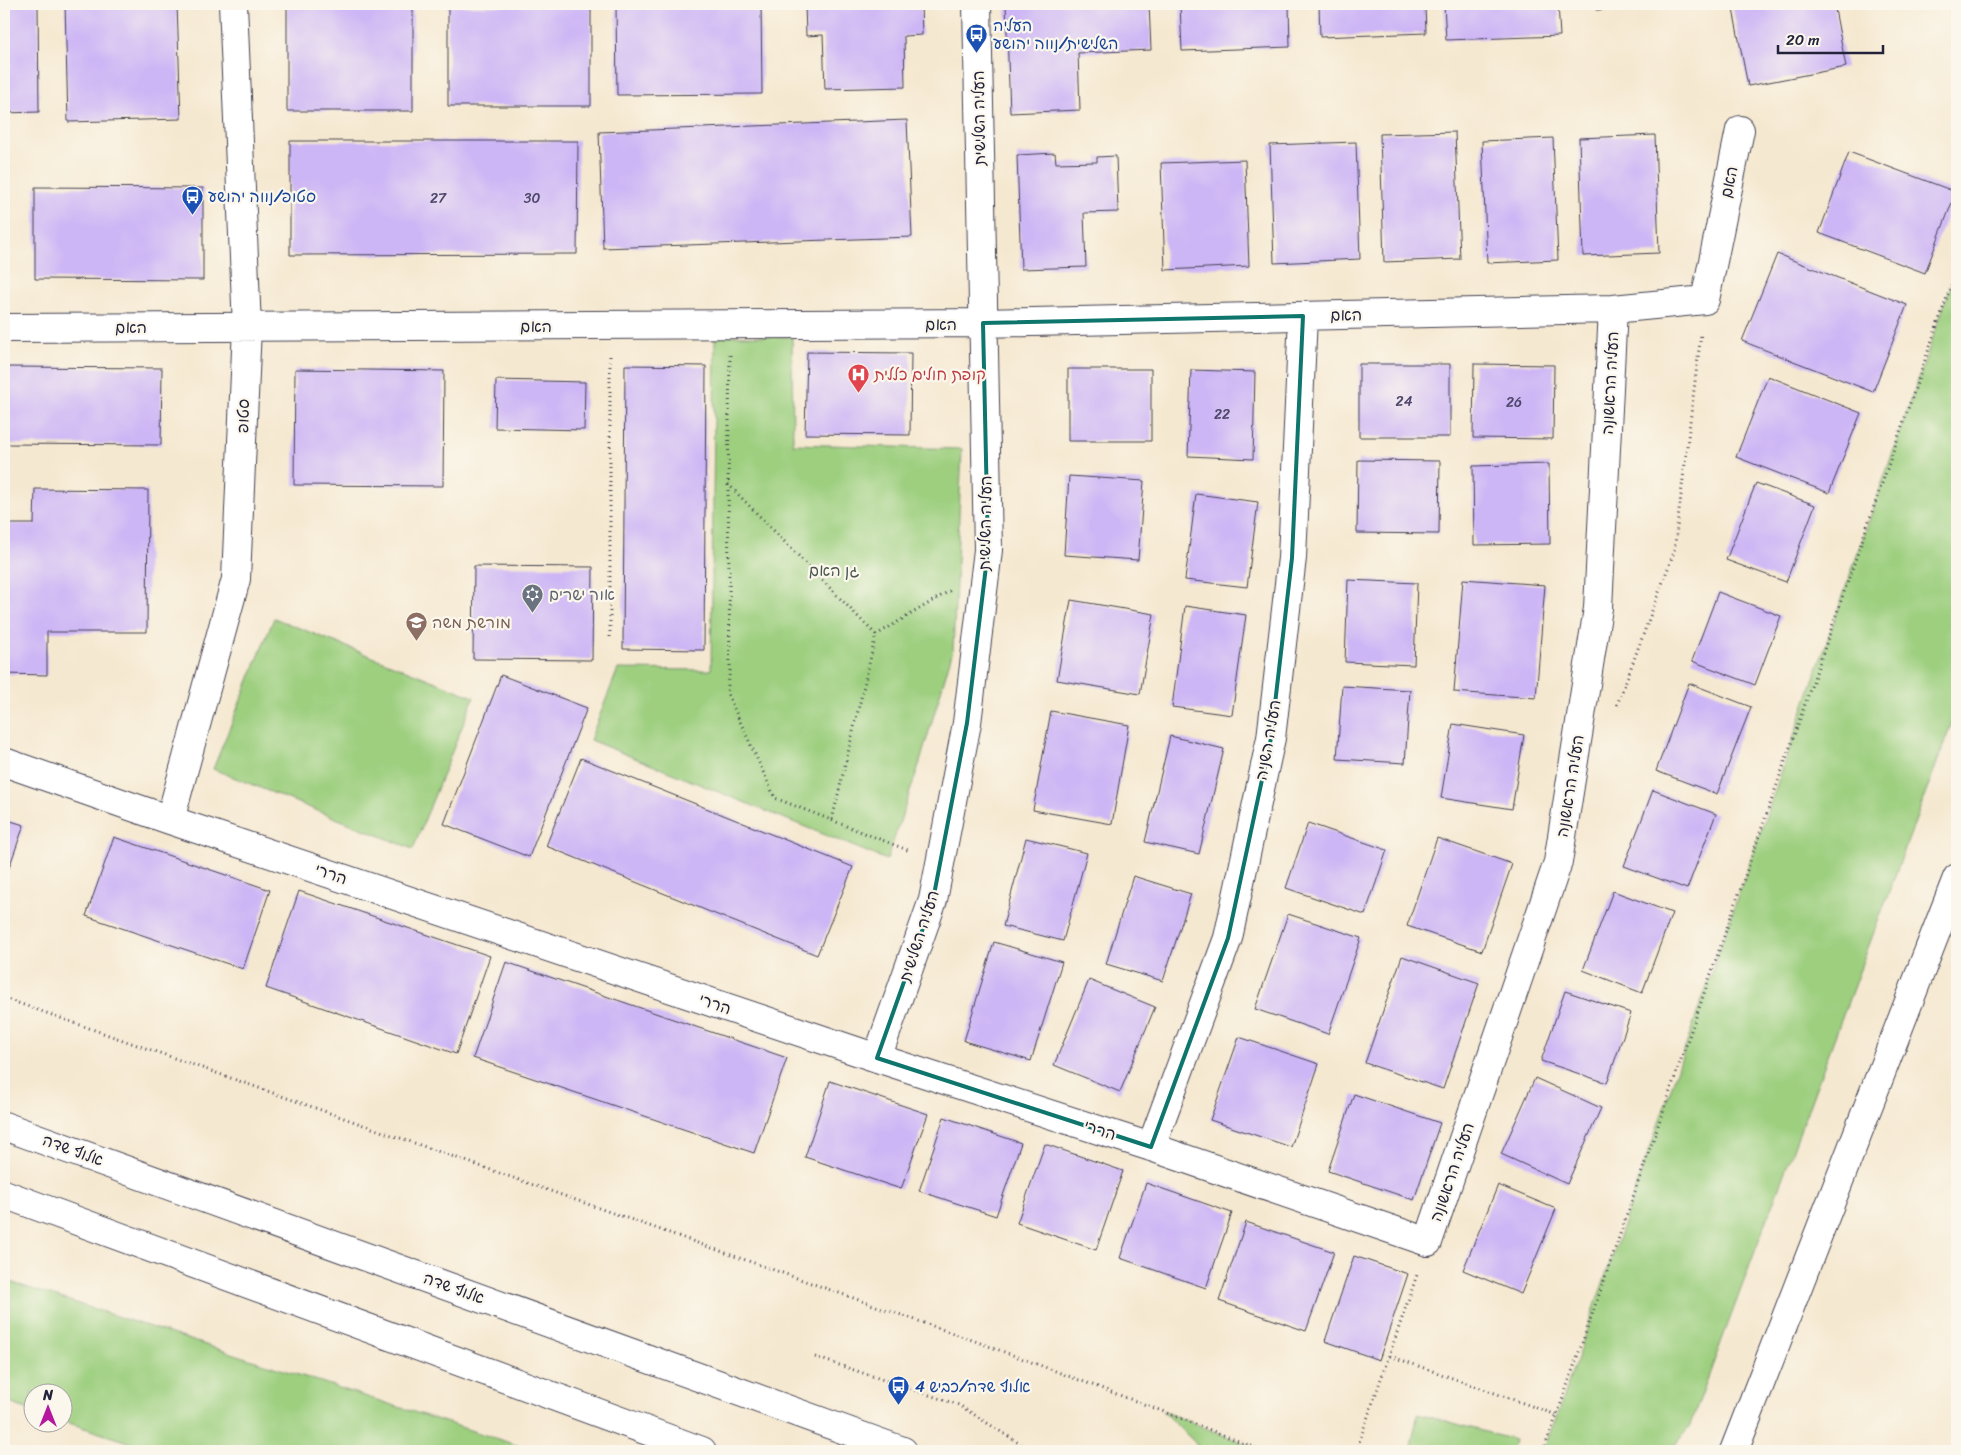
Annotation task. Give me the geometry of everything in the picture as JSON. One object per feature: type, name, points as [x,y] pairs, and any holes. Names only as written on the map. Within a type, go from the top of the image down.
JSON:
[{"type":"street","name":"סטופ","points":[[170,820],[236,579],[247,327],[233,4]]},
{"type":"street","name":"העליה השלישית","points":[[878,1058],[933,900],[967,723],[988,550],[976,4]]},
{"type":"street","name":"האם","points":[[4,328],[983,324],[1613,310],[1705,300],[1740,130]]},
{"type":"street","name":"העליה הראשונה","points":[[1428,1242],[1558,862],[1598,608],[1613,310]]},
{"type":"street","name":"העליה השניה","points":[[1151,1147],[1228,938],[1271,738],[1292,558],[1303,316]]},
{"type":"street","name":"הררי","points":[[4,762],[170,820],[878,1058],[1151,1147],[1428,1242]]},
{"type":"street","points":[[1734,1451],[1957,878]]},
{"type":"street","points":[[4,1120],[164,1183]]},
{"type":"street","name":"אלוף שדה","points":[[4,1126],[903,1451]]},
{"type":"street","points":[[8,1196],[702,1451]]},
{"type":"path","points":[[1543,1451],[1957,270]]},
{"type":"path","points":[[1616,707],[1674,552],[1705,300]]},
{"type":"path","points":[[610,325],[610,638]]},
{"type":"path","points":[[730,325],[728,484],[730,670],[727,693],[775,798],[940,862]]},
{"type":"path","points":[[728,484],[876,635]]},
{"type":"path","points":[[832,820],[876,635],[985,570]]},
{"type":"path","points":[[4,998],[975,1341],[1264,1451]]},
{"type":"path","points":[[1356,1451],[1428,1242]]},
{"type":"path","points":[[1390,1356],[1557,1415]]},
{"type":"path","points":[[816,1357],[959,1405],[1030,1451]]},
{"type":"highlighted area","points":[[1303,316],[1292,558],[1271,738],[1228,938],[1151,1147],[877,1058],[933,900],[967,723],[988,550],[983,323]]},
{"type":"green space","points":[[1957,271],[1957,709],[1690,1426],[1670,1451],[1543,1451],[1557,1415]]},
{"type":"green space","name":"גן האם","points":[[715,335],[792,337],[793,444],[962,449],[953,650],[920,762],[887,860],[590,740],[618,669],[711,670]]},
{"type":"green space","points":[[274,618],[474,697],[413,849],[213,769]]},
{"type":"green space","points":[[4,1280],[535,1451],[155,1451],[72,1424],[72,1382],[22,1382],[22,1407],[4,1401]]},
{"type":"green space","points":[[1162,1411],[1264,1451],[1204,1451]]},
{"type":"green space","points":[[1418,1413],[1514,1440],[1511,1451],[1410,1451]]},
{"type":"building","points":[[4,4],[38,4],[39,112],[4,113]]},
{"type":"building","points":[[65,4],[177,4],[181,119],[68,122]]},
{"type":"building","points":[[616,4],[761,4],[762,94],[617,95]]},
{"type":"building","points":[[805,4],[921,4],[922,35],[904,36],[905,87],[825,89],[823,35],[806,36]]},
{"type":"building","points":[[1006,4],[1149,4],[1151,50],[1078,53],[1080,110],[1010,113]]},
{"type":"building","points":[[1180,4],[1289,4],[1290,47],[1182,51]]},
{"type":"building","points":[[1319,4],[1425,4],[1426,33],[1320,37]]},
{"type":"building","points":[[1444,4],[1558,4],[1560,36],[1446,40]]},
{"type":"building","points":[[1596,4],[1637,4],[1637,8],[1596,10]]},
{"type":"building","points":[[1732,4],[1834,4],[1846,67],[1748,86]]},
{"type":"building","points":[[287,6],[413,6],[413,111],[287,111]]},
{"type":"building","points":[[448,6],[591,6],[591,106],[448,106]]},
{"type":"building","points":[[907,120],[912,237],[603,248],[599,132]]},
{"type":"building","points":[[1455,132],[1460,259],[1384,262],[1380,134]]},
{"type":"building","points":[[1655,135],[1659,253],[1583,256],[1579,138]]},
{"type":"building","points":[[1553,138],[1558,260],[1487,263],[1482,141]]},
{"type":"building","points":[[290,141],[578,141],[577,254],[290,255]]},
{"type":"building","points":[[1356,142],[1360,259],[1274,263],[1270,145]]},
{"type":"building","points":[[1849,152],[1956,192],[1925,273],[1819,233]]},
{"type":"building","points":[[1055,153],[1056,163],[1097,162],[1097,157],[1116,156],[1118,212],[1084,213],[1086,267],[1021,269],[1017,155]]},
{"type":"building","points":[[1245,160],[1249,266],[1165,270],[1161,163]]},
{"type":"building","points":[[35,187],[203,188],[203,280],[35,279]]},
{"type":"building","points":[[1777,254],[1907,305],[1873,392],[1742,341]]},
{"type":"building","name":"קופת חולים כללית","points":[[807,352],[911,353],[910,435],[805,434]]},
{"type":"building","points":[[1359,364],[1450,364],[1450,437],[1359,437]]},
{"type":"building","points":[[1474,364],[1554,365],[1553,439],[1473,438]]},
{"type":"building","points":[[625,365],[706,366],[704,650],[623,649]]},
{"type":"building","points":[[4,367],[162,368],[161,445],[4,444]]},
{"type":"building","points":[[295,369],[444,371],[443,486],[294,485]]},
{"type":"building","points":[[1068,369],[1151,369],[1151,441],[1068,441]]},
{"type":"building","points":[[1191,370],[1255,372],[1253,459],[1188,456]]},
{"type":"building","points":[[1768,376],[1861,413],[1829,493],[1736,457]]},
{"type":"building","points":[[496,380],[585,382],[584,430],[495,428]]},
{"type":"building","points":[[1358,460],[1440,461],[1439,534],[1357,533]]},
{"type":"building","points":[[1549,464],[1550,544],[1474,545],[1473,466]]},
{"type":"building","points":[[1069,476],[1144,481],[1138,560],[1064,555]]},
{"type":"building","points":[[1756,483],[1815,505],[1786,582],[1726,560]]},
{"type":"building","points":[[35,489],[148,490],[147,632],[47,632],[47,675],[4,674],[4,524],[34,524]]},
{"type":"building","points":[[1196,494],[1258,502],[1247,587],[1185,580]]},
{"type":"building","name":"אור ישרים","points":[[474,566],[593,567],[592,660],[473,659]]},
{"type":"building","points":[[1463,579],[1545,585],[1536,698],[1454,692]]},
{"type":"building","points":[[1348,580],[1417,583],[1414,665],[1345,662]]},
{"type":"building","points":[[1718,592],[1781,616],[1755,685],[1692,661]]},
{"type":"building","points":[[1071,600],[1154,614],[1140,694],[1057,680]]},
{"type":"building","points":[[1185,606],[1246,615],[1232,715],[1172,707]]},
{"type":"building","points":[[501,675],[587,708],[529,857],[444,824]]},
{"type":"building","points":[[1689,683],[1751,707],[1717,794],[1656,771]]},
{"type":"building","points":[[1342,686],[1410,690],[1405,763],[1337,759]]},
{"type":"building","points":[[1051,711],[1129,725],[1112,824],[1033,810]]},
{"type":"building","points":[[1453,724],[1524,735],[1512,809],[1441,798]]},
{"type":"building","points":[[1170,736],[1224,749],[1199,854],[1145,842]]},
{"type":"building","points":[[581,758],[853,867],[817,955],[546,846]]},
{"type":"building","points":[[1653,790],[1716,814],[1687,889],[1624,866]]},
{"type":"building","points":[[4,819],[24,825],[4,882]]},
{"type":"building","points":[[1308,823],[1387,850],[1365,915],[1286,888]]},
{"type":"building","points":[[114,837],[270,890],[243,969],[86,916]]},
{"type":"building","points":[[1026,838],[1087,853],[1063,941],[1003,926]]},
{"type":"building","points":[[1437,838],[1512,864],[1482,951],[1407,926]]},
{"type":"building","points":[[1133,876],[1191,894],[1163,981],[1106,964]]},
{"type":"building","points":[[299,891],[490,956],[456,1054],[266,988]]},
{"type":"building","points":[[1613,891],[1672,913],[1642,993],[1583,970]]},
{"type":"building","points":[[1288,914],[1361,938],[1328,1034],[1255,1009]]},
{"type":"building","points":[[994,942],[1062,962],[1031,1061],[964,1041]]},
{"type":"building","points":[[1402,956],[1479,983],[1443,1089],[1365,1063]]},
{"type":"building","points":[[506,962],[787,1058],[754,1153],[473,1058]]},
{"type":"building","points":[[1089,980],[1155,1007],[1120,1092],[1054,1065]]},
{"type":"building","points":[[1565,991],[1631,1013],[1607,1083],[1541,1061]]},
{"type":"building","points":[[1239,1037],[1319,1064],[1291,1147],[1210,1120]]},
{"type":"building","points":[[1535,1078],[1601,1108],[1567,1184],[1501,1154]]},
{"type":"building","points":[[830,1081],[928,1114],[901,1189],[805,1157]]},
{"type":"building","points":[[1354,1094],[1440,1123],[1414,1200],[1328,1171]]},
{"type":"building","points":[[944,1117],[1021,1143],[996,1216],[919,1191]]},
{"type":"building","points":[[1045,1144],[1123,1171],[1096,1250],[1017,1223]]},
{"type":"building","points":[[1146,1183],[1232,1213],[1206,1288],[1120,1258]]},
{"type":"building","points":[[1498,1185],[1556,1209],[1521,1294],[1463,1270]]},
{"type":"building","points":[[1246,1222],[1334,1252],[1306,1331],[1219,1301]]},
{"type":"building","points":[[1354,1256],[1408,1274],[1379,1360],[1325,1341]]},
{"type":"place","name":"העליה השלישית/נווה יהושע","points":[[977,53]]},
{"type":"place","name":"סטופ/נווה יהושע","points":[[192,215]]},
{"type":"place","name":"קופת חולים כללית","points":[[858,393]]},
{"type":"place","name":"אור ישרים","points":[[533,613]]},
{"type":"place","name":"מורשת משה","points":[[416,641]]},
{"type":"place","name":"אלוף שדה/כביש 4","points":[[899,1405]]}]
